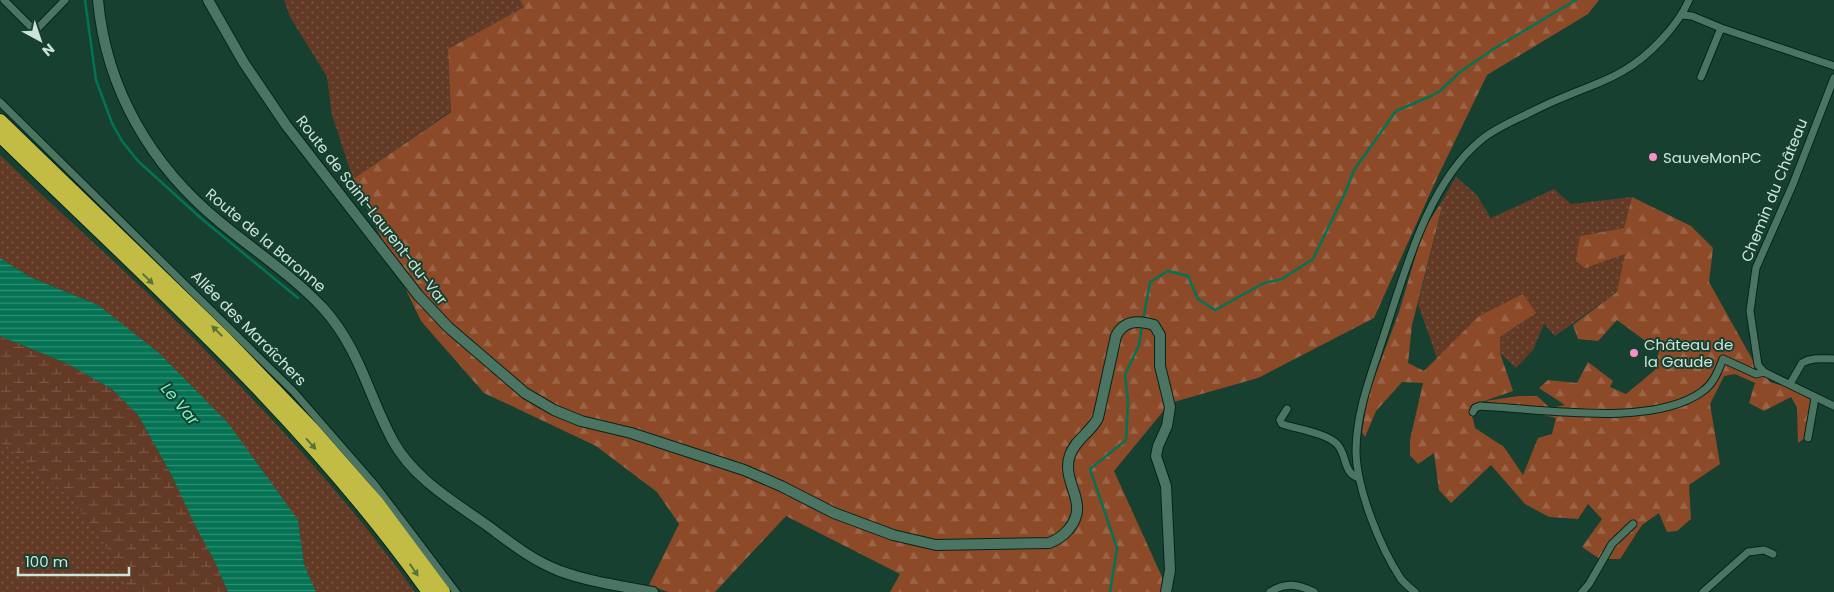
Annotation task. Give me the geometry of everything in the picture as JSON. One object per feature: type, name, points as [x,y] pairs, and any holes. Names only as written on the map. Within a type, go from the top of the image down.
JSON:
[{"type":"highway","points":[[0,121],[225,339],[312,429],[376,502],[443,592]]},
{"type":"highway","points":[[0,135],[266,395],[332,467],[430,592]]},
{"type":"street","points":[[4,0],[35,31],[65,0]]},
{"type":"street","name":"Route de la Baronne","points":[[98,0],[108,59],[118,87],[127,108],[160,161],[192,198],[220,223],[305,290],[325,311],[354,354],[385,426],[399,452],[411,467],[441,493],[543,564],[580,577],[653,592]]},
{"type":"street","name":"Route de Saint-Laurent-du-Var","points":[[208,0],[244,63],[286,125],[418,295],[448,327],[525,393],[554,410],[581,422],[631,433],[744,470],[781,486],[834,513],[873,528],[914,541],[936,545],[1049,543],[1064,534],[1075,521],[1078,508],[1069,477],[1069,456],[1074,446],[1091,430],[1098,418],[1114,343],[1120,328],[1128,323],[1156,326],[1160,335],[1160,366],[1170,406],[1167,426],[1158,446],[1156,456],[1166,486],[1170,570],[1166,592]]},
{"type":"street","points":[[1415,592],[1402,580],[1385,549],[1368,509],[1359,478],[1356,452],[1359,414],[1414,244],[1438,195],[1456,165],[1480,141],[1501,127],[1624,71],[1657,44],[1682,15],[1689,0]]},
{"type":"street","points":[[1682,15],[1692,16],[1721,28],[1834,66]]},
{"type":"street","points":[[1701,77],[1721,28]]},
{"type":"street","name":"Chemin du Château","points":[[1764,372],[1758,366],[1750,311],[1756,268],[1793,184],[1834,78]]},
{"type":"street","name":"Allée des Maraîchers","points":[[0,102],[294,392],[375,485],[456,592]]},
{"type":"street","points":[[1473,412],[1474,408],[1480,406],[1616,413],[1654,410],[1682,403],[1703,391],[1713,380],[1723,359],[1756,374],[1764,372],[1834,406]]},
{"type":"street","points":[[1790,384],[1802,364],[1806,361],[1834,359]]},
{"type":"street","points":[[1808,438],[1815,398]]},
{"type":"street","points":[[1287,409],[1281,416],[1282,424],[1330,439],[1341,450],[1348,471],[1359,478]]},
{"type":"street","points":[[1582,592],[1589,584],[1612,544],[1633,524]]},
{"type":"street","points":[[1702,592],[1748,552],[1764,550],[1773,554]]},
{"type":"street","points":[[1270,592],[1290,584],[1301,585],[1314,592]]},
{"type":"green space","points":[[284,0],[520,0],[524,7],[448,49],[451,111],[353,179],[332,115],[327,77],[290,17]]},
{"type":"green space","points":[[520,0],[1599,0],[1588,14],[1487,75],[1437,178],[1374,318],[1258,378],[1170,403],[1114,471],[1162,577],[1161,592],[890,592],[900,574],[786,516],[715,592],[668,592],[649,585],[679,524],[657,492],[596,446],[484,393],[421,321],[353,179],[451,112],[448,49],[524,7]]},
{"type":"green space","points":[[0,155],[142,288],[249,395],[307,458],[363,524],[415,592],[315,591],[304,564],[298,520],[98,305],[30,277],[0,258]]},
{"type":"green space","points":[[1456,177],[1476,194],[1491,218],[1554,189],[1571,204],[1632,197],[1624,228],[1580,236],[1626,253],[1617,292],[1555,336],[1544,324],[1533,350],[1516,368],[1500,353],[1500,337],[1536,313],[1479,316],[1437,358],[1418,304],[1442,208],[1439,206]]},
{"type":"green space","points":[[1632,197],[1691,226],[1713,248],[1709,282],[1756,366],[1770,382],[1794,389],[1814,400],[1806,437],[1798,443],[1797,407],[1791,397],[1764,411],[1749,403],[1755,383],[1735,374],[1724,376],[1710,404],[1720,464],[1689,485],[1691,519],[1677,531],[1667,532],[1659,513],[1642,525],[1620,559],[1600,559],[1582,547],[1602,519],[1588,504],[1578,519],[1549,517],[1525,504],[1491,465],[1451,503],[1439,490],[1434,453],[1418,464],[1410,455],[1410,440],[1423,383],[1402,382],[1376,411],[1365,437],[1362,432],[1368,395],[1399,312],[1423,231],[1439,206],[1442,207],[1412,325],[1408,363],[1424,371],[1479,316],[1523,294],[1536,313],[1500,337],[1500,353],[1513,391],[1470,406],[1475,428],[1504,447],[1523,475],[1538,438],[1552,434],[1556,418],[1485,401],[1519,396],[1537,396],[1550,408],[1565,405],[1539,388],[1548,380],[1577,383],[1588,362],[1613,381],[1610,387],[1626,394],[1655,370],[1659,351],[1617,320],[1598,341],[1578,339],[1573,325],[1617,292],[1625,254],[1585,268],[1576,261],[1580,236],[1624,228]]},
{"type":"green space","points":[[0,336],[66,363],[112,389],[138,415],[172,476],[228,592],[130,592],[99,534],[71,498],[7,446],[0,443]]},
{"type":"green space","points":[[0,443],[7,446],[71,498],[99,534],[130,592],[0,592]]},
{"type":"water","name":"Le Var","points":[[0,258],[30,277],[98,305],[159,353],[228,423],[298,520],[304,564],[316,592],[228,592],[172,476],[138,415],[112,389],[66,363],[0,336]]},
{"type":"waterway","points":[[85,0],[96,80],[112,123],[122,141],[138,161],[203,220],[298,298]]},
{"type":"waterway","points":[[1143,320],[1150,282],[1168,271],[1188,276],[1198,299],[1215,310],[1264,283],[1282,279],[1313,259],[1354,170],[1396,111],[1440,91],[1460,72],[1495,48],[1576,0]]},
{"type":"waterway","points":[[1110,592],[1117,548],[1090,469],[1126,440],[1128,401],[1125,375],[1139,345],[1142,326]]},
{"type":"place","name":"SauveMonPC","points":[[1653,157]]},
{"type":"place","name":"Château de la Gaude","points":[[1634,353]]}]
